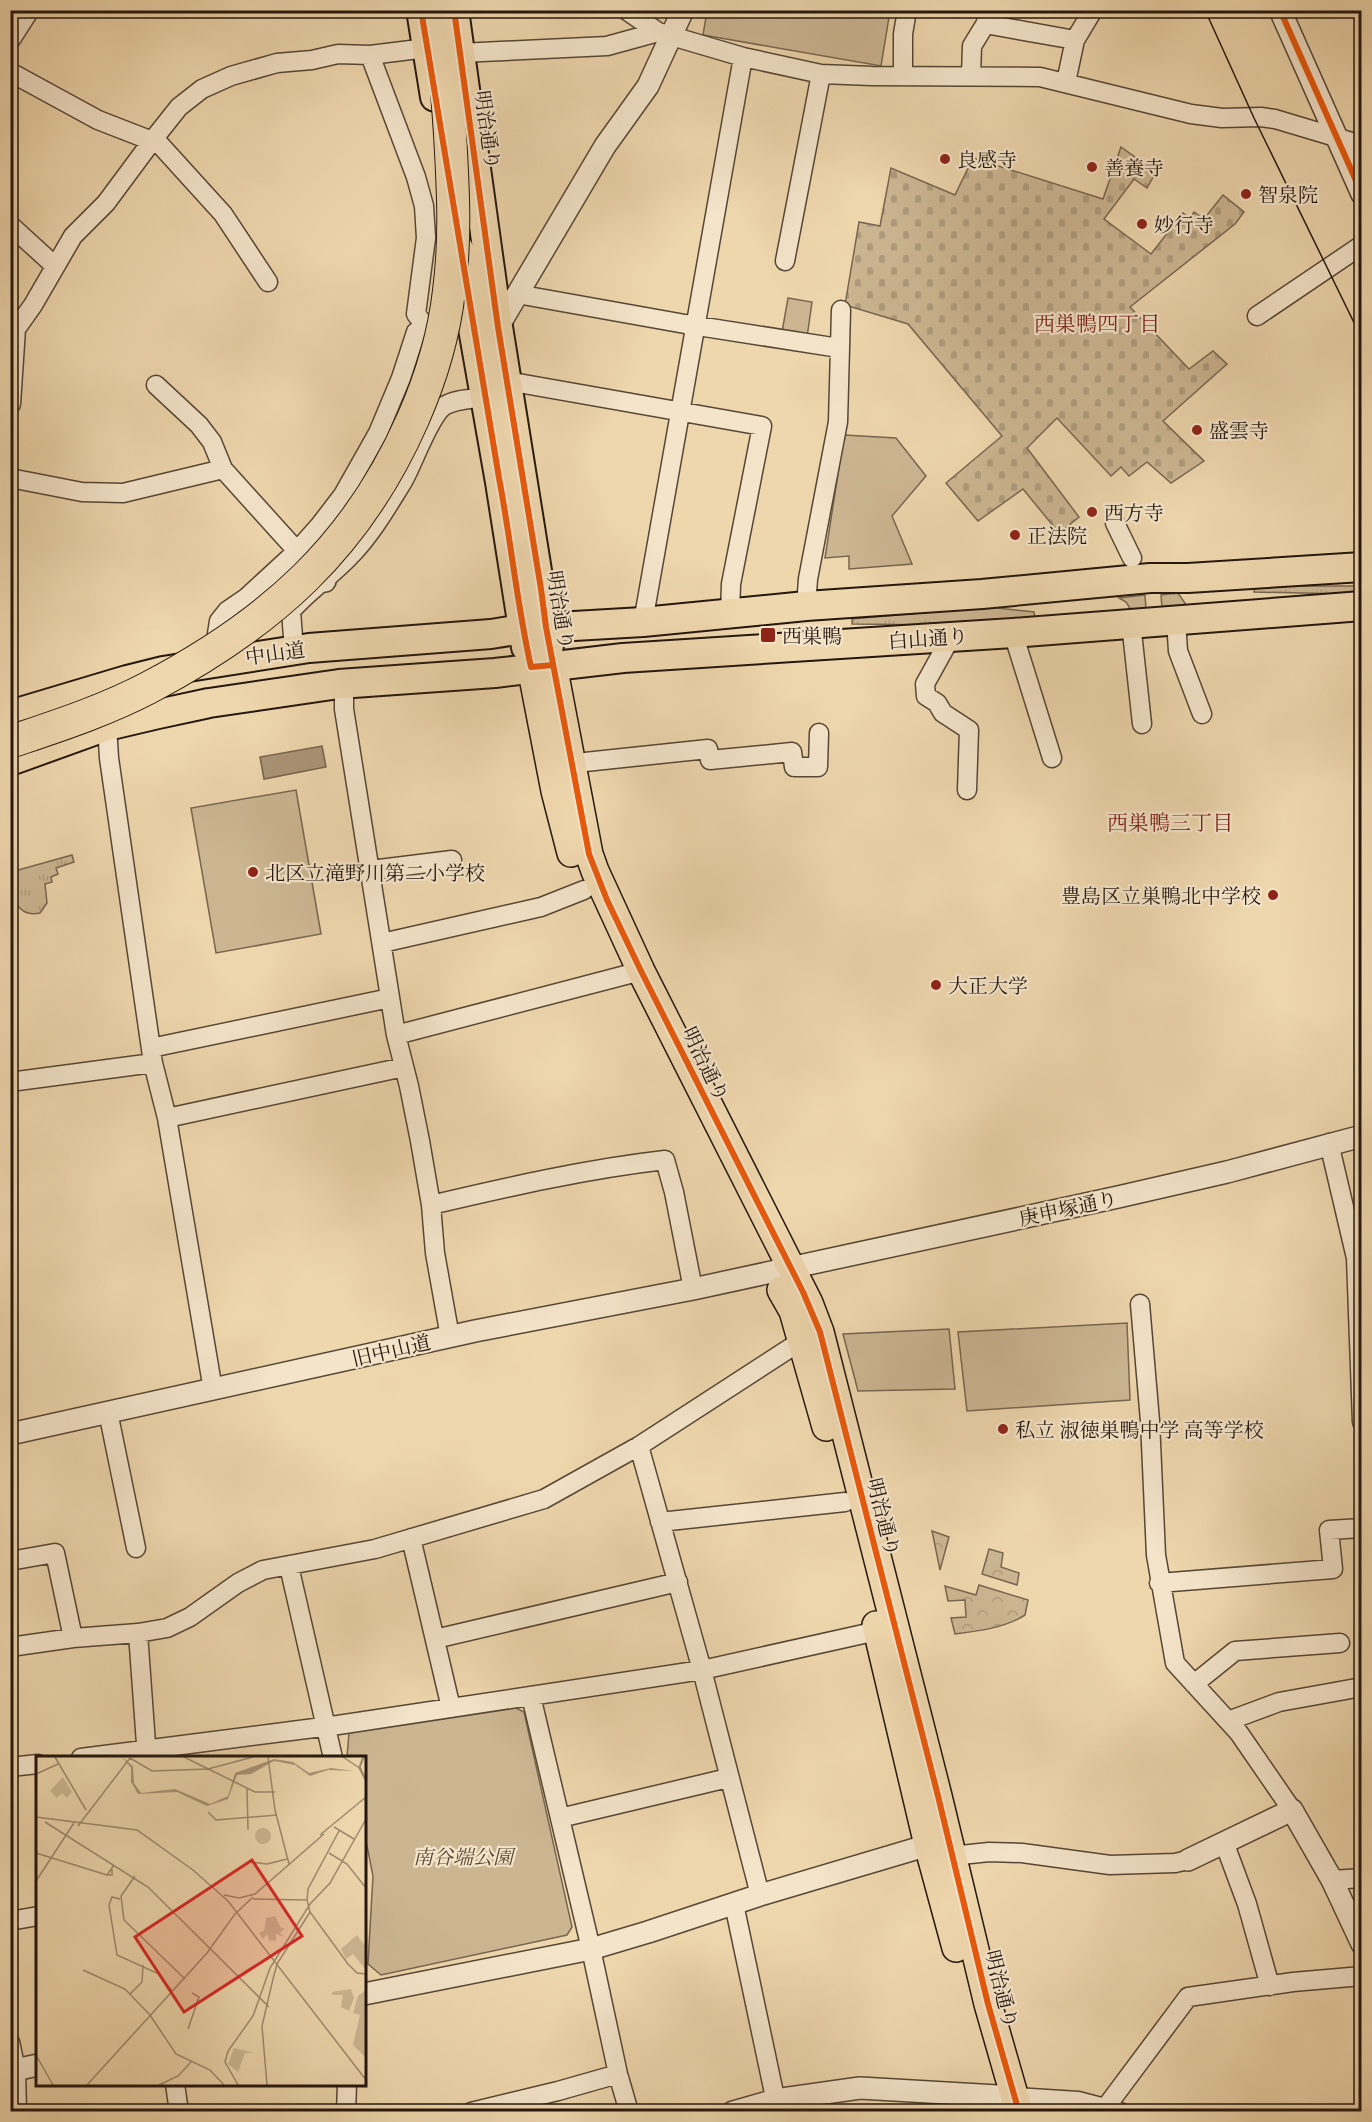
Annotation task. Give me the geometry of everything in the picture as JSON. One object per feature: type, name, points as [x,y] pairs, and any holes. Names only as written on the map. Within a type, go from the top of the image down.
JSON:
[{"type":"highway","name":"明治通り","points":[[421,10],[427,48],[495,311]]},
{"type":"highway","points":[[10,738],[118,697],[178,666],[236,629],[274,600],[321,556],[355,513],[387,462],[425,376],[441,318],[445,290],[449,190],[436,10]]},
{"type":"highway","points":[[10,742],[87,715],[138,693],[239,632],[299,584],[324,559],[354,523],[376,491],[406,434],[429,378],[445,319],[449,291],[454,192],[448,105],[436,10]]},
{"type":"highway","name":"明治通り","points":[[454,10],[495,311],[496,389],[542,589],[534,628],[542,666]]},
{"type":"highway","name":"白山通り","points":[[534,628],[643,622],[806,606],[982,594],[1150,578],[1188,578],[1362,567]]},
{"type":"highway","points":[[1188,578],[1203,598],[1251,596],[1333,608]]},
{"type":"highway","points":[[982,594],[1041,607],[1101,602],[1131,623]]},
{"type":"highway","name":"白山通り","points":[[495,673],[623,658],[1013,633],[1362,606]]},
{"type":"highway","name":"中山道","points":[[10,715],[127,680],[213,662],[294,650],[534,628]]},
{"type":"highway","name":"中山道","points":[[10,761],[107,726],[209,703],[344,683],[495,673]]},
{"type":"main road","name":"明治通り","points":[[542,666],[555,791],[577,875],[633,974],[781,1270],[845,1502],[877,1631],[940,1850],[1008,2104]]},
{"type":"main road","name":"明治通り","points":[[542,666],[588,854],[633,974]]},
{"type":"main road","name":"明治通り","points":[[781,1270],[808,1303],[820,1332],[940,1850]]},
{"type":"street","points":[[10,38],[28,10]]},
{"type":"street","points":[[627,10],[664,34],[743,57],[821,74],[1040,77],[1191,114],[1222,118],[1275,119],[1362,145]]},
{"type":"street","points":[[495,311],[605,146],[648,86],[664,34],[683,10]]},
{"type":"street","points":[[903,75],[903,34],[907,10]]},
{"type":"street","points":[[1066,82],[1075,40],[1093,10]]},
{"type":"street","points":[[1280,10],[1362,194]]},
{"type":"street","points":[[971,75],[972,46],[989,17],[1075,40]]},
{"type":"street","points":[[460,54],[608,46],[664,34]]},
{"type":"street","points":[[11,404],[16,329],[33,305],[73,236],[106,203],[179,107],[202,89],[231,76],[277,63],[312,60],[338,54],[370,55],[427,48]]},
{"type":"street","points":[[370,55],[416,177],[424,206],[426,238],[417,314],[425,326]]},
{"type":"street","points":[[643,622],[743,57]]},
{"type":"street","points":[[10,72],[98,120],[153,139],[223,214],[267,282]]},
{"type":"street","points":[[785,261],[821,74]]},
{"type":"street","points":[[10,225],[55,266]]},
{"type":"street","points":[[1257,316],[1362,245]]},
{"type":"street","points":[[806,606],[808,579],[838,422],[841,310]]},
{"type":"street","points":[[213,662],[219,621],[227,611],[246,598],[297,551],[321,525],[343,495],[378,433],[401,378],[416,332],[425,326],[495,311],[696,326],[839,348]]},
{"type":"street","points":[[156,385],[199,425],[212,442],[222,469],[325,581]]},
{"type":"street","points":[[294,650],[291,611],[352,554],[370,531],[408,473],[435,418],[444,407],[496,389],[680,412],[762,426],[731,584],[730,614]]},
{"type":"street","points":[[378,433],[421,445]]},
{"type":"street","points":[[10,478],[82,492],[123,493],[222,469]]},
{"type":"street","points":[[1115,523],[1132,558]]},
{"type":"street","points":[[1176,620],[1178,651],[1202,714]]},
{"type":"street","points":[[1131,623],[1142,724]]},
{"type":"street","points":[[1013,633],[1052,758]]},
{"type":"street","points":[[951,637],[925,684],[926,696],[937,703],[943,713],[969,730],[967,790]]},
{"type":"street","points":[[344,683],[344,709],[390,998],[431,1205],[435,1252],[450,1337]]},
{"type":"street","points":[[107,726],[109,758],[152,1056],[167,1118],[213,1390]]},
{"type":"street","points":[[585,762],[708,749],[711,760],[792,752],[794,766],[818,766],[819,733]]},
{"type":"street","points":[[371,870],[452,860]]},
{"type":"street","points":[[382,943],[541,907],[584,890]]},
{"type":"street","points":[[396,1035],[633,974]]},
{"type":"street","points":[[10,1082],[152,1056],[390,998]]},
{"type":"street","points":[[167,1118],[404,1068]]},
{"type":"street","name":"庚申塚通り","points":[[781,1270],[1216,1174],[1362,1136]]},
{"type":"street","points":[[1329,1143],[1356,1258],[1361,1411]]},
{"type":"street","points":[[431,1205],[522,1184],[665,1160],[674,1192],[693,1289]]},
{"type":"street","name":"旧中山道","points":[[10,1434],[450,1337],[781,1270]]},
{"type":"street","points":[[1140,1304],[1150,1421],[1156,1555],[1159,1583],[1175,1663],[1239,1733],[1292,1810],[1332,1880],[1362,1944]]},
{"type":"street","points":[[10,1647],[167,1628],[190,1617],[238,1583],[264,1570],[375,1549],[544,1499],[639,1446],[801,1341]]},
{"type":"street","points":[[108,1412],[136,1548]]},
{"type":"street","points":[[639,1446],[702,1670],[760,1895]]},
{"type":"street","points":[[660,1522],[845,1502]]},
{"type":"street","points":[[1159,1583],[1333,1569],[1329,1530],[1362,1528]]},
{"type":"street","points":[[411,1538],[451,1708]]},
{"type":"street","points":[[10,1561],[55,1553],[73,1638]]},
{"type":"street","points":[[289,1566],[333,1756]]},
{"type":"street","points":[[435,1639],[678,1582]]},
{"type":"street","points":[[107,1756],[147,1753],[702,1670],[877,1631]]},
{"type":"street","points":[[138,1633],[147,1753]]},
{"type":"street","points":[[1194,1684],[1235,1651],[1340,1643]]},
{"type":"street","points":[[1228,1721],[1279,1702],[1362,1687]]},
{"type":"street","points":[[531,1696],[591,1948],[618,2074],[629,2112]]},
{"type":"street","points":[[10,1767],[36,1764]]},
{"type":"street","points":[[560,1818],[728,1778]]},
{"type":"street","points":[[366,1994],[591,1948],[760,1895],[940,1850],[1022,1853],[1110,1865],[1175,1863],[1188,1860],[1292,1810]]},
{"type":"street","points":[[1224,1842],[1247,1904],[1270,1986]]},
{"type":"street","points":[[1332,1880],[1362,1878]]},
{"type":"street","points":[[734,1904],[776,2106]]},
{"type":"street","points":[[10,1921],[36,1916]]},
{"type":"street","points":[[733,2112],[776,2106],[860,2088],[1008,2104],[1078,2100],[1113,2109],[1188,1997],[1293,1982],[1362,1976]]},
{"type":"street","points":[[10,2042],[17,2112]]},
{"type":"street","points":[[13,2071],[36,2065]]},
{"type":"street","points":[[471,2112],[618,2074]]},
{"type":"street","points":[[176,2086],[179,2112]]},
{"type":"street","points":[[346,2112],[347,2086]]},
{"type":"green space","points":[[853,10],[889,17],[881,66],[703,35],[707,11]]},
{"type":"green space","points":[[1121,147],[1156,172],[1147,188],[1134,179],[1104,219],[1151,254],[1183,213],[1190,218],[1194,212],[1204,219],[1223,195],[1244,212],[1235,224],[1130,307],[1189,369],[1213,351],[1227,364],[1163,421],[1204,461],[1171,483],[1147,462],[1129,476],[1121,467],[1111,476],[1057,418],[1027,448],[1079,517],[1059,533],[1023,489],[978,521],[946,483],[1002,436],[908,324],[845,305],[859,222],[880,226],[891,168],[955,195],[973,158],[1103,199]]},
{"type":"green space","points":[[788,298],[812,302],[807,337],[782,332]]},
{"type":"green space","points":[[844,435],[896,438],[926,476],[892,516],[912,564],[849,569],[849,556],[825,558]]},
{"type":"green space","points":[[1360,586],[1360,593],[1254,592],[1255,587]]},
{"type":"green space","points":[[1178,593],[1187,606],[1162,608],[1161,595]]},
{"type":"green space","points":[[1145,595],[1146,609],[1131,610],[1126,602],[1119,598]]},
{"type":"green space","points":[[988,607],[1034,612],[1035,618],[942,625],[852,624],[852,619]]},
{"type":"green space","points":[[296,790],[321,934],[216,953],[191,808]]},
{"type":"green space","points":[[72,855],[74,862],[56,868],[58,874],[51,877],[52,882],[45,884],[47,903],[40,913],[26,913],[11,899],[11,872]]},
{"type":"green space","points":[[1127,1323],[1130,1400],[967,1411],[958,1332]]},
{"type":"green space","points":[[949,1329],[955,1389],[858,1391],[843,1334]]},
{"type":"green space","points":[[932,1531],[949,1537],[940,1570]]},
{"type":"green space","points":[[989,1549],[1003,1553],[1001,1567],[1019,1573],[1017,1585],[982,1574]]},
{"type":"green space","points":[[979,1585],[1028,1600],[1025,1615],[1000,1626],[955,1634],[951,1618],[966,1617],[965,1600],[948,1601],[945,1586],[976,1595]]},
{"type":"green space","name":"南谷端公園","points":[[512,1706],[524,1712],[572,1927],[567,1935],[381,1975],[368,1964],[373,1876],[366,1841],[366,1756],[347,1756],[349,1733]]},
{"type":"shaded area","points":[[322,746],[326,767],[264,779],[260,757]]},
{"type":"tram line","points":[[1205,10],[1254,118],[1362,339]]},
{"type":"cycle path","points":[[421,10],[526,644],[531,667],[553,665]]},
{"type":"cycle path","points":[[454,10],[498,327],[546,627],[589,854],[607,900],[641,971],[803,1292],[820,1332],[938,1796],[988,2004],[1019,2112]]},
{"type":"cycle path","points":[[1280,10],[1362,194]]},
{"type":"place","name":"良感寺","points":[[945,159]]},
{"type":"place","name":"善養寺","points":[[1092,167]]},
{"type":"place","name":"智泉院","points":[[1246,194]]},
{"type":"place","name":"妙行寺","points":[[1142,224]]},
{"type":"place","name":"盛雲寺","points":[[1197,430]]},
{"type":"place","name":"西方寺","points":[[1092,512]]},
{"type":"place","name":"正法院","points":[[1015,535]]},
{"type":"place","name":"西巣鴨","points":[[768,635]]},
{"type":"place","name":"北区立滝野川第二小学校","points":[[253,872]]},
{"type":"place","name":"豊島区立巣鴨北中学校","points":[[1273,895]]},
{"type":"place","name":"大正大学","points":[[936,985]]},
{"type":"place","name":"私立 淑徳巣鴨中学 高等学校","points":[[1003,1429]]},
{"type":"district","name":"西巣鴨四丁目","points":[[1097,323]]},
{"type":"district","name":"西巣鴨三丁目","points":[[1170,822]]}]
